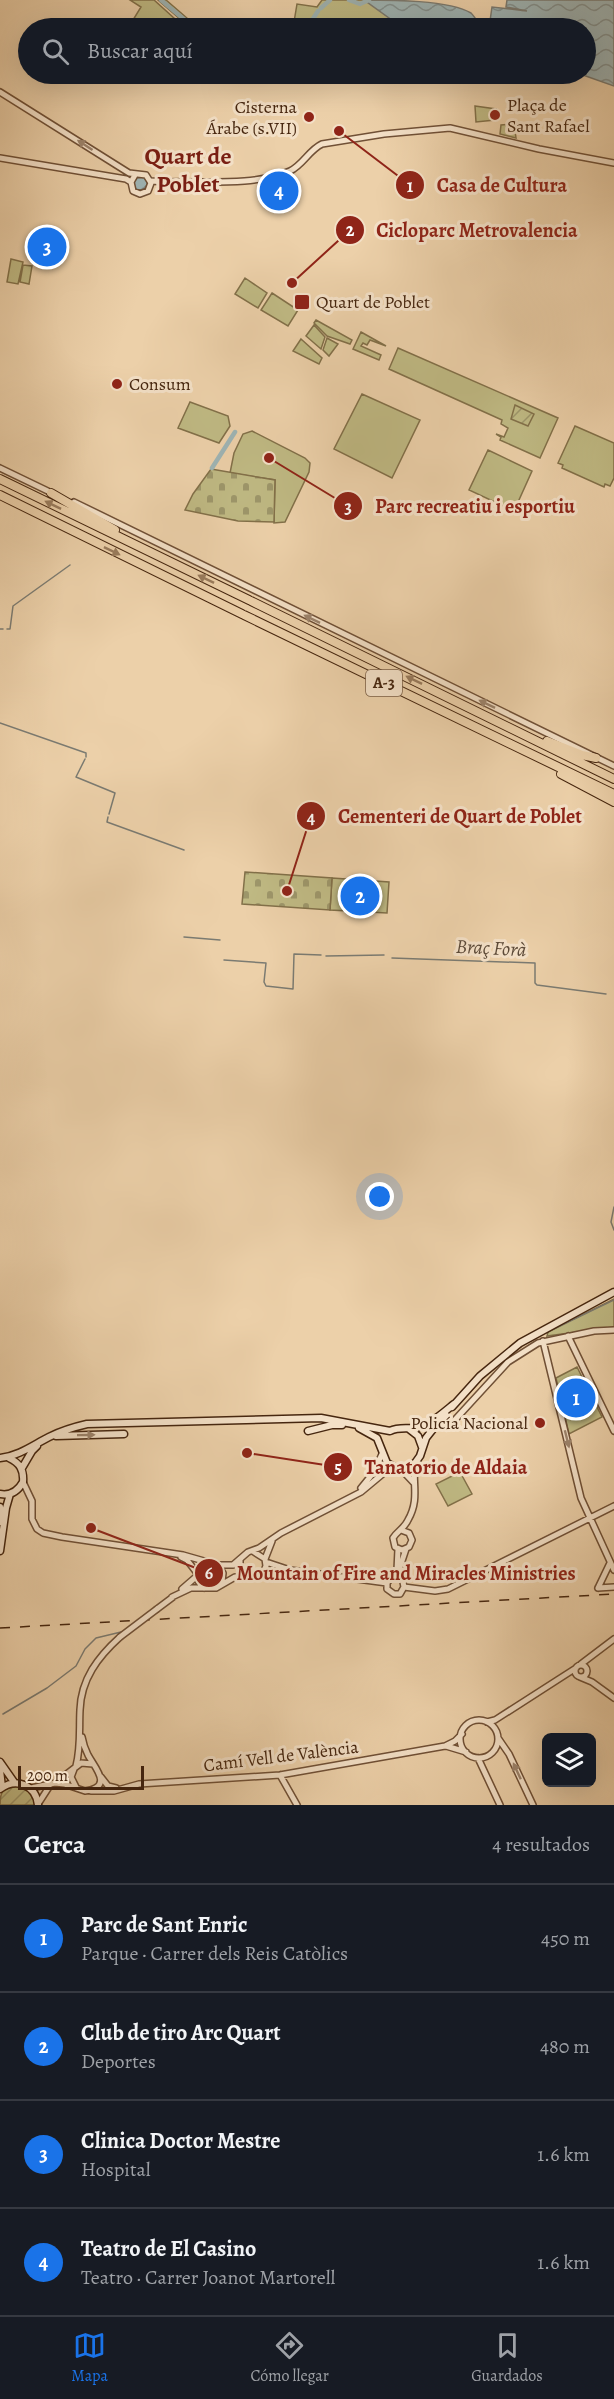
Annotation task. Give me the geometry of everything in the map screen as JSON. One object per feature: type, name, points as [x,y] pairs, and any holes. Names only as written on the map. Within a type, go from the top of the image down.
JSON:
[{"type":"highway","name":"A-3","points":[[0,479],[614,779]]},
{"type":"highway","points":[[51,493],[148,547],[163,558]]},
{"type":"highway","name":"A-3","points":[[0,495],[614,794]]},
{"type":"highway","points":[[0,500],[45,522],[59,525]]},
{"type":"highway","points":[[486,715],[503,720],[556,745],[596,758]]},
{"type":"highway","points":[[524,752],[530,758],[614,802]]},
{"type":"main road","points":[[337,1420],[373,1435],[387,1462],[398,1468],[408,1467],[416,1463],[434,1427],[454,1404],[480,1376],[511,1349],[614,1292]]},
{"type":"main road","points":[[8,1458],[67,1429],[109,1422],[321,1418],[390,1431],[428,1424],[454,1404]]},
{"type":"main road","points":[[308,1431],[332,1425],[349,1424]]},
{"type":"main road","points":[[409,1429],[418,1436],[422,1447]]},
{"type":"main road","points":[[381,1450],[384,1438],[390,1431]]},
{"type":"main road","points":[[0,1551],[6,1508],[13,1493],[23,1482],[22,1468],[32,1451],[48,1437],[124,1434]]},
{"type":"main road","points":[[0,1458],[16,1461],[22,1468]]},
{"type":"main road","points":[[0,1494],[13,1493]]},
{"type":"main road","points":[[0,1507],[2,1531]]},
{"type":"main road","points":[[0,1762],[14,1782]]},
{"type":"main road","points":[[0,1770],[1,1788],[14,1782],[23,1784],[31,1788],[38,1804]]},
{"type":"street","points":[[0,92],[135,175],[144,174],[151,184]]},
{"type":"street","points":[[151,184],[262,179],[294,169],[315,147],[322,144],[442,127],[539,149],[614,162]]},
{"type":"street","points":[[0,158],[126,178],[131,182]]},
{"type":"street","points":[[135,175],[131,182],[132,189],[138,194],[146,192],[151,184]]},
{"type":"street","points":[[0,468],[614,766]]},
{"type":"street","points":[[434,1427],[452,1423],[508,1362],[543,1341],[614,1330]]},
{"type":"street","points":[[568,1336],[614,1431]]},
{"type":"street","points":[[543,1341],[578,1485],[589,1518],[614,1570]]},
{"type":"street","points":[[353,1495],[374,1472],[381,1450]]},
{"type":"street","points":[[405,1587],[400,1567],[406,1549],[411,1544],[409,1520],[416,1494],[414,1476],[416,1463]]},
{"type":"street","points":[[23,1482],[32,1501],[32,1519],[43,1533],[62,1538],[168,1553],[218,1565],[231,1565],[240,1560],[248,1552],[253,1552],[277,1536],[361,1492],[385,1472],[398,1468],[415,1485]]},
{"type":"street","points":[[13,1493],[29,1495]]},
{"type":"street","points":[[405,1587],[435,1591],[448,1589],[614,1506]]},
{"type":"street","points":[[387,1583],[397,1570],[398,1549],[393,1538],[409,1520]]},
{"type":"street","points":[[401,1530],[409,1533]]},
{"type":"street","points":[[263,1573],[267,1551],[277,1536]]},
{"type":"street","points":[[398,1549],[406,1549]]},
{"type":"street","points":[[253,1552],[265,1561],[290,1570],[387,1583]]},
{"type":"street","points":[[168,1553],[187,1560],[204,1588]]},
{"type":"street","points":[[240,1560],[240,1566],[246,1576]]},
{"type":"street","points":[[76,1787],[71,1777],[80,1750],[82,1695],[94,1664],[120,1637],[172,1597],[197,1575],[199,1568],[208,1563]]},
{"type":"street","points":[[610,1563],[597,1588],[614,1587]]},
{"type":"street","points":[[218,1565],[223,1573],[221,1583]]},
{"type":"street","points":[[172,1597],[191,1588],[216,1588],[221,1583],[235,1577],[258,1577],[263,1573],[290,1570]]},
{"type":"street","points":[[392,1578],[402,1580]]},
{"type":"street","points":[[387,1583],[389,1592],[394,1594],[402,1592],[405,1587]]},
{"type":"street","points":[[502,1714],[493,1752],[478,1758],[466,1752],[461,1740],[462,1734],[471,1722],[495,1720],[502,1714],[593,1657],[614,1639]]},
{"type":"street","points":[[579,1677],[587,1671],[593,1657]]},
{"type":"street","points":[[578,1666],[587,1671],[592,1682]]},
{"type":"street","points":[[578,1666],[579,1677]]},
{"type":"street","points":[[560,1678],[579,1677],[592,1682],[614,1698]]},
{"type":"street","points":[[487,1722],[498,1735],[533,1805]]},
{"type":"street","points":[[80,1730],[84,1746],[101,1777],[108,1786],[121,1788]]},
{"type":"street","name":"Camí Vell de València","points":[[91,1791],[108,1791],[139,1784],[294,1773],[445,1746],[462,1734]]},
{"type":"street","name":"Camí Vell de València","points":[[445,1746],[466,1752]]},
{"type":"street","points":[[478,1758],[500,1805]]},
{"type":"street","points":[[38,1804],[44,1792],[75,1767],[81,1763],[93,1764]]},
{"type":"street","points":[[288,1787],[294,1773]]},
{"type":"street","points":[[280,1775],[297,1805]]},
{"type":"street","points":[[31,1788],[53,1784],[91,1791],[99,1783],[101,1777]]},
{"type":"green space","points":[[130,0],[154,0],[174,18],[134,18],[141,7]]},
{"type":"green space","points":[[158,0],[166,0],[187,18],[179,18]]},
{"type":"green space","points":[[322,0],[365,0],[390,18],[295,18],[297,4],[317,7]]},
{"type":"green space","points":[[475,106],[496,109],[495,120],[476,122]]},
{"type":"green space","points":[[514,124],[516,138],[500,134],[501,125]]},
{"type":"green space","points":[[11,259],[23,262],[18,284],[7,282]]},
{"type":"green space","points":[[23,265],[32,266],[29,284],[20,282]]},
{"type":"green space","points":[[245,278],[267,293],[258,308],[235,294]]},
{"type":"green space","points":[[272,293],[298,310],[288,326],[261,310]]},
{"type":"green space","points":[[316,320],[352,340],[350,344],[327,336],[314,323]]},
{"type":"green space","points":[[314,325],[325,337],[321,349],[306,336]]},
{"type":"green space","points":[[361,332],[386,346],[370,340],[367,345],[363,343],[361,346],[381,355],[379,360],[353,349]]},
{"type":"green space","points":[[327,338],[338,344],[329,356],[323,350]]},
{"type":"green space","points":[[301,339],[322,358],[319,364],[293,351]]},
{"type":"green space","points":[[398,348],[558,418],[540,458],[500,440],[501,437],[496,434],[504,437],[508,428],[501,424],[502,420],[389,369]]},
{"type":"green space","points":[[362,394],[420,420],[392,478],[334,449]]},
{"type":"green space","points":[[190,402],[228,416],[230,426],[219,443],[178,428]]},
{"type":"green space","points":[[515,405],[534,414],[528,426],[511,419]]},
{"type":"green space","points":[[575,426],[614,443],[614,478],[610,486],[605,484],[604,487],[562,468],[563,465],[558,463]]},
{"type":"green space","points":[[252,431],[305,458],[310,463],[309,472],[285,522],[274,523],[275,480],[230,473],[234,453],[243,434]]},
{"type":"green space","points":[[488,450],[532,471],[514,511],[469,490]]},
{"type":"green space","points":[[211,469],[275,480],[274,522],[238,521],[185,510],[193,494]]},
{"type":"green space","points":[[245,872],[332,878],[330,910],[242,904]]},
{"type":"green space","points":[[332,878],[389,882],[387,913],[330,910]]},
{"type":"green space","points":[[614,1299],[614,1327],[547,1336],[548,1332]]},
{"type":"green space","points":[[577,1367],[602,1417],[569,1434],[556,1378]]},
{"type":"green space","points":[[460,1472],[472,1494],[448,1506],[436,1484]]},
{"type":"green space","points":[[17,1786],[29,1792],[35,1805],[0,1805],[3,1791]]},
{"type":"water","points":[[364,0],[449,5],[471,13],[475,18],[389,18]]},
{"type":"water","points":[[507,0],[614,0],[614,86],[596,80],[596,18],[490,18],[492,7],[527,11],[506,7]]},
{"type":"water","points":[[140,176],[145,178],[147,183],[145,188],[140,190],[135,188],[133,183],[135,178]]},
{"type":"waterway","points":[[161,0],[182,18]]},
{"type":"waterway","points":[[321,8],[330,0]]},
{"type":"waterway","points":[[349,0],[360,4],[369,0]]},
{"type":"waterway","points":[[313,18],[318,11]]},
{"type":"waterway","points":[[212,468],[235,432]]},
{"type":"waterway","points":[[7,629],[10,629],[13,606],[70,565]]},
{"type":"waterway","name":"Braç Forà","points":[[0,723],[86,753],[86,757]]},
{"type":"waterway","name":"Braç Forà","points":[[85,759],[76,777],[115,793],[109,814]]},
{"type":"waterway","name":"Braç Forà","points":[[108,817],[107,822],[184,850]]},
{"type":"waterway","name":"Braç Forà","points":[[184,937],[220,940]]},
{"type":"waterway","name":"Braç Forà","points":[[224,960],[266,963],[264,982],[266,986],[293,989],[294,954],[321,955]]},
{"type":"waterway","name":"Braç Forà","points":[[326,956],[384,955]]},
{"type":"waterway","name":"Braç Forà","points":[[392,958],[535,963],[535,983],[537,985],[606,994]]},
{"type":"waterway","name":"Braç Forà","points":[[614,1207],[611,1222],[614,1230]]},
{"type":"waterway","points":[[545,1333],[614,1300]]},
{"type":"waterway","points":[[3,1714],[47,1688],[76,1666],[85,1649],[96,1638],[121,1632]]},
{"type":"railway","points":[[0,1628],[614,1594]]},
{"type":"place","name":"Plaça de Sant Rafael","points":[[495,115]]},
{"type":"place","name":"Cisterna Árabe (s.VII)","points":[[309,117]]},
{"type":"place","name":"Casa de Cultura","points":[[339,131]]},
{"type":"place","name":"Teatro de El Casino","points":[[279,191]]},
{"type":"place","name":"Clinica Doctor Mestre","points":[[47,247]]},
{"type":"place","name":"Cicloparc Metrovalencia","points":[[292,283]]},
{"type":"place","name":"Quart de Poblet","points":[[302,302]]},
{"type":"place","name":"Consum","points":[[117,384]]},
{"type":"place","name":"Parc recreatiu i esportiu","points":[[269,458]]},
{"type":"place","name":"Cementeri de Quart de Poblet","points":[[287,891]]},
{"type":"place","name":"Club de tiro Arc Quart","points":[[360,896]]},
{"type":"place","name":"Parc de Sant Enric","points":[[576,1398]]},
{"type":"place","name":"Policía Nacional","points":[[540,1423]]},
{"type":"place","name":"Tanatorio de Aldaia","points":[[247,1453]]},
{"type":"place","name":"Mountain of Fire and Miracles Ministries","points":[[91,1528]]},
{"type":"district","name":"Quart de Poblet","points":[[188,170]]}]
